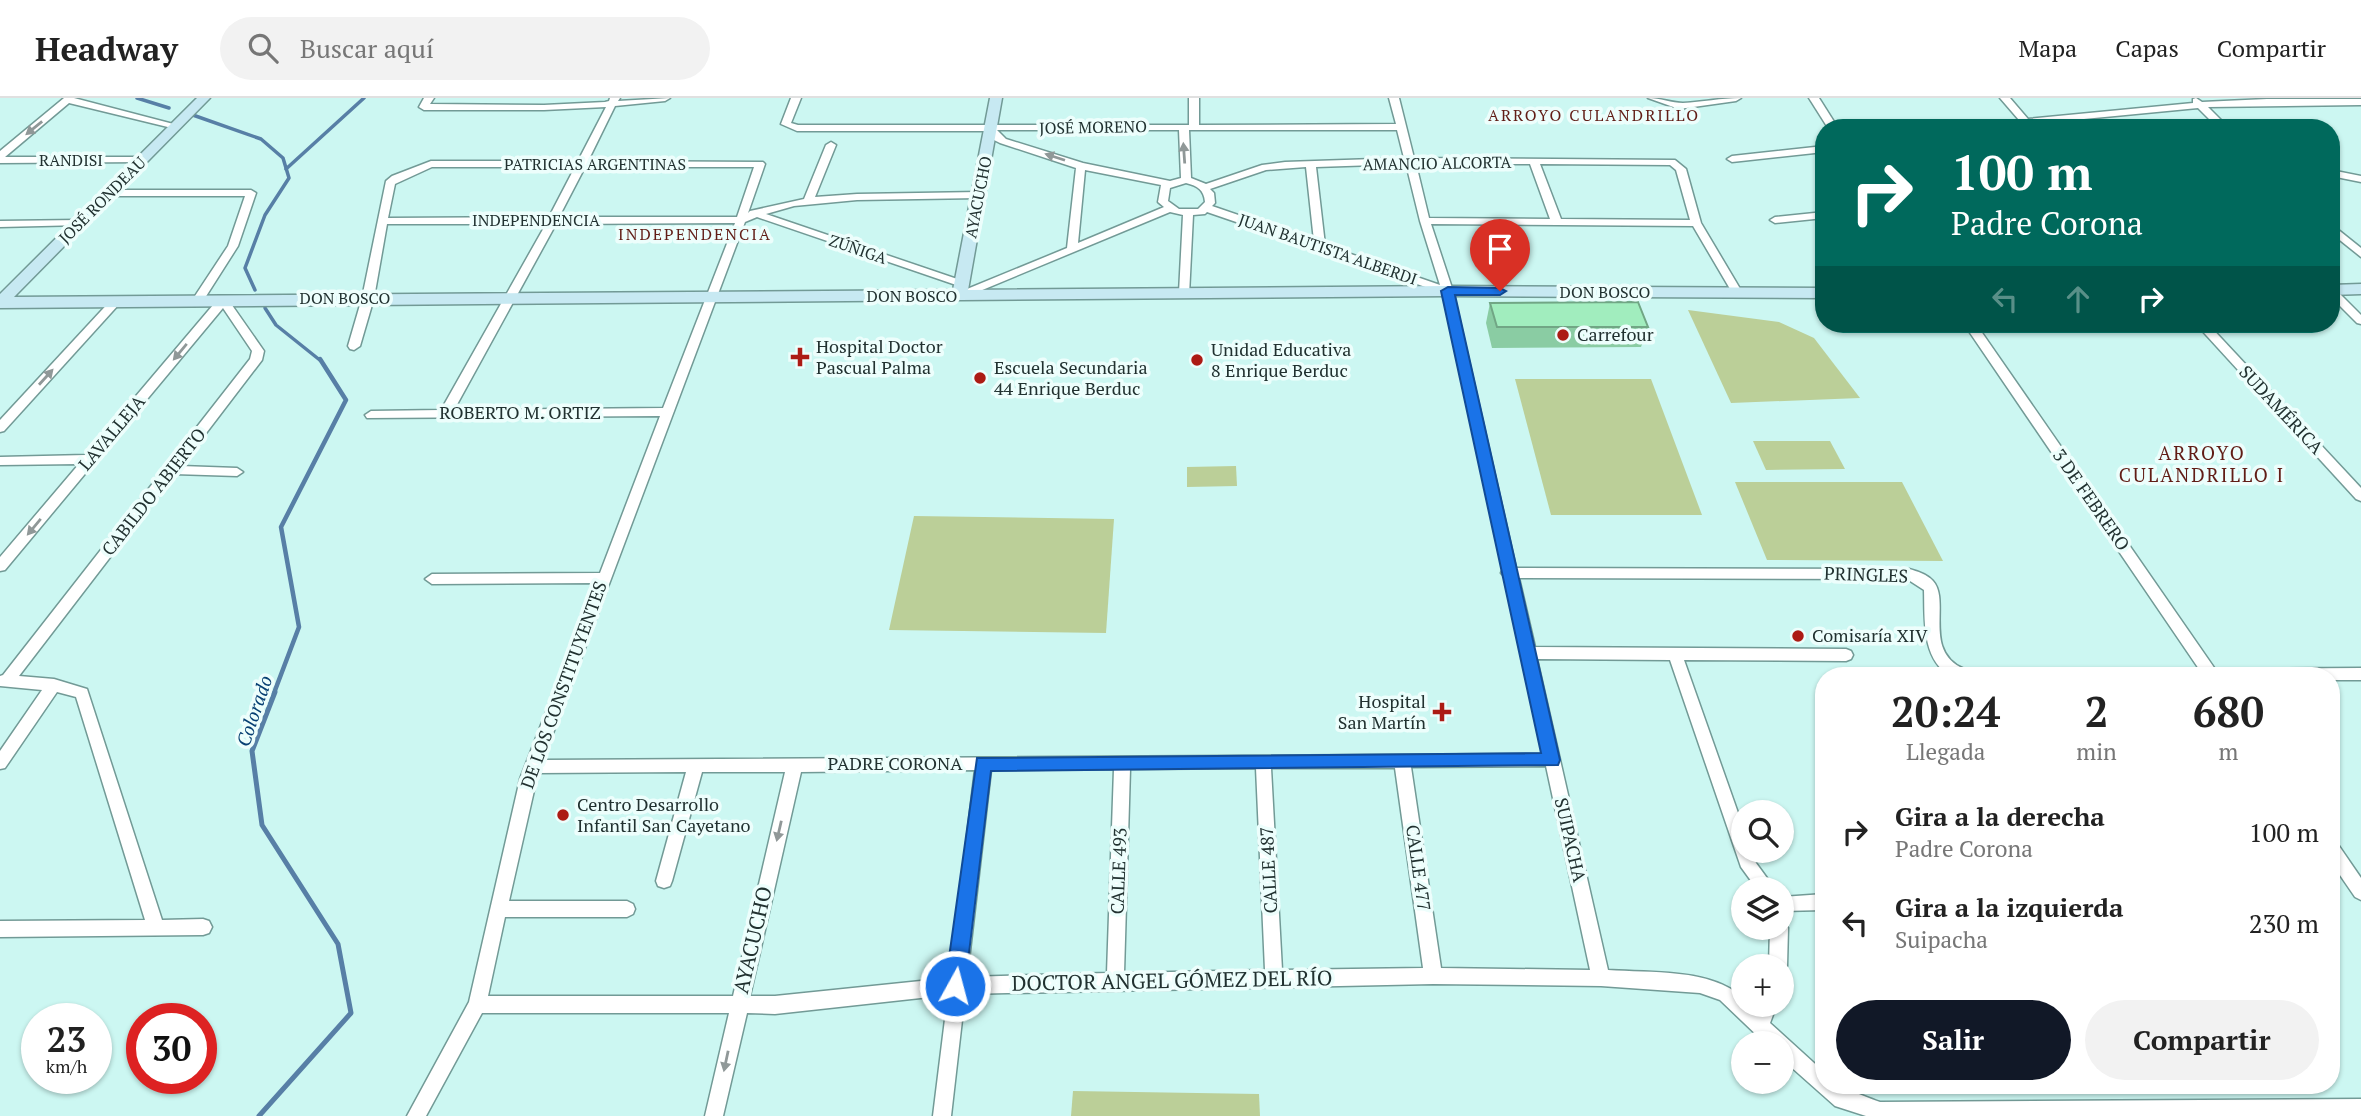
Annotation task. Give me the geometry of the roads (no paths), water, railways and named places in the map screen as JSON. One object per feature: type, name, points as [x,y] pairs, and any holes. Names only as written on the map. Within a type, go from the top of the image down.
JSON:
[{"type":"main road","name":"JOSÉ RONDEAU","points":[[0,302],[204,98]]},
{"type":"main road","name":"AYACUCHO","points":[[960,290],[996,98]]},
{"type":"main road","points":[[2340,290],[2361,289]]},
{"type":"main road","name":"DON BOSCO","points":[[0,302],[712,296],[960,290],[1185,293],[1815,293]]},
{"type":"street","points":[[427,102],[613,102],[665,98]]},
{"type":"street","name":"JOSÉ MORENO","points":[[796,98],[786,124],[797,128],[1401,127]]},
{"type":"street","points":[[1186,180],[1189,126],[1194,98]]},
{"type":"street","name":"SUIPACHA","points":[[1394,98],[1425,221],[1448,291],[1508,573],[1601,978]]},
{"type":"street","points":[[1653,98],[1679,106],[1736,98]]},
{"type":"street","points":[[1814,98],[1827,119]]},
{"type":"street","points":[[2005,98],[2023,119]]},
{"type":"street","points":[[0,158],[68,99],[176,127]]},
{"type":"street","points":[[2196,101],[2215,119]]},
{"type":"street","points":[[2070,119],[2196,101],[2361,102]]},
{"type":"street","points":[[446,413],[583,165],[613,102]]},
{"type":"street","points":[[960,290],[1169,209],[1188,214],[1207,208],[1211,200],[1206,187],[1186,180],[1169,184],[1081,166],[1003,141],[997,138],[991,129]]},
{"type":"street","points":[[808,202],[831,145]]},
{"type":"street","points":[[1732,159],[1815,150]]},
{"type":"street","name":"RANDISI","points":[[0,158],[141,160]]},
{"type":"street","name":"AMANCIO ALCORTA","points":[[1206,187],[1265,167],[1410,161],[1672,162],[1681,169],[1696,223]]},
{"type":"street","points":[[1534,162],[1557,223]]},
{"type":"street","name":"PATRICIAS ARGENTINAS","points":[[385,221],[390,183],[431,164],[760,164]]},
{"type":"street","name":"DE LOS CONSTITUYENTES","points":[[416,1116],[477,1004],[533,767],[760,164]]},
{"type":"street","points":[[1311,165],[1320,245]]},
{"type":"street","points":[[1072,248],[1081,166]]},
{"type":"street","points":[[2340,174],[2361,178]]},
{"type":"street","points":[[1169,184],[1163,189],[1162,199],[1169,209]]},
{"type":"street","points":[[109,193],[251,193],[253,197],[233,246],[199,299]]},
{"type":"street","name":"INDEPENDENCIA","points":[[385,221],[741,220],[754,213],[808,202],[979,195]]},
{"type":"street","name":"JUAN BAUTISTA ALBERDI","points":[[1207,208],[1448,291]]},
{"type":"street","name":"ZÚÑIGA","points":[[754,213],[960,290]]},
{"type":"street","points":[[1185,293],[1188,214]]},
{"type":"street","points":[[1775,220],[1815,216]]},
{"type":"street","points":[[354,346],[385,221]]},
{"type":"street","points":[[1425,221],[1696,223],[1737,292]]},
{"type":"street","points":[[0,224],[79,223]]},
{"type":"street","points":[[2340,235],[2361,254]]},
{"type":"street","points":[[2340,299],[2361,321]]},
{"type":"street","points":[[0,428],[117,300]]},
{"type":"street","name":"LAVALLEJA","points":[[0,566],[223,300]]},
{"type":"street","name":"CABILDO ABIERTO","points":[[4,680],[256,360],[258,351],[223,300]]},
{"type":"street","name":"3 DE FEBRERO","points":[[1975,333],[2206,667]]},
{"type":"street","name":"SUDAMÉRICA","points":[[2210,333],[2361,496]]},
{"type":"street","name":"ROBERTO M. ORTIZ","points":[[371,415],[668,412]]},
{"type":"street","points":[[0,461],[91,460]]},
{"type":"street","points":[[171,470],[237,472]]},
{"type":"street","name":"PRINGLES","points":[[1508,573],[1909,574],[1927,583],[1931,589],[1936,648],[1941,662],[1947,667]]},
{"type":"street","points":[[432,579],[604,578]]},
{"type":"street","points":[[1527,653],[1846,655]]},
{"type":"street","points":[[1675,654],[1731,815]]},
{"type":"street","name":"PRINGLES","points":[[2340,674],[2361,674]]},
{"type":"street","points":[[4,680],[54,685],[82,693],[156,928]]},
{"type":"street","points":[[0,763],[54,685]]},
{"type":"street","name":"PADRE CORONA","points":[[533,767],[1552,760]]},
{"type":"street","name":"CALLE 493","points":[[1115,981],[1122,761]]},
{"type":"street","name":"CALLE 487","points":[[1263,761],[1274,979]]},
{"type":"street","name":"CALLE 477","points":[[1402,761],[1433,976]]},
{"type":"street","points":[[942,1116],[955,986],[984,763]]},
{"type":"street","name":"AYACUCHO","points":[[714,1116],[737,1005],[795,764]]},
{"type":"street","points":[[664,881],[696,765]]},
{"type":"street","points":[[2340,859],[2358,882]]},
{"type":"street","points":[[1794,903],[1815,902]]},
{"type":"street","points":[[498,909],[626,909]]},
{"type":"street","points":[[0,929],[204,927]]},
{"type":"street","name":"DOCTOR ANGEL GÓMEZ DEL RÍO","points":[[477,1004],[775,1005],[955,986],[1115,981],[1433,976],[1601,978],[1700,985],[1726,994],[1760,1026]]},
{"type":"street","points":[[1763,1017],[1760,1026],[1765,1031]]},
{"type":"street","points":[[1794,1058],[1815,1077]]},
{"type":"street","points":[[1836,1094],[1842,1099],[1880,1111],[2104,1113],[2361,1108]]},
{"type":"waterway","name":"Colorado","points":[[137,98],[169,108]]},
{"type":"waterway","points":[[286,169],[364,98]]},
{"type":"waterway","name":"Colorado","points":[[190,114],[261,139],[283,158],[286,169]]},
{"type":"waterway","name":"Colorado","points":[[255,290],[245,268],[265,215],[289,178],[286,169]]},
{"type":"waterway","name":"Colorado","points":[[265,308],[276,325],[321,361]]},
{"type":"waterway","name":"Colorado","points":[[274,693],[299,627],[281,527],[346,400],[320,359]]},
{"type":"waterway","name":"Colorado","points":[[259,1116],[351,1013],[338,944],[262,825],[252,751],[275,692]]},
{"type":"place","name":"Carrefour","points":[[1563,335]]},
{"type":"place","name":"Hospital Doctor Pascual Palma","points":[[800,357]]},
{"type":"place","name":"Unidad Educativa 8 Enrique Berduc","points":[[1197,360]]},
{"type":"place","name":"Escuela Secundaria 44 Enrique Berduc","points":[[980,378]]},
{"type":"place","name":"Comisaría XIV","points":[[1798,636]]},
{"type":"place","name":"Hospital San Martín","points":[[1442,712]]},
{"type":"place","name":"Centro Desarrollo Infantil San Cayetano","points":[[563,815]]},
{"type":"district","name":"ARROYO CULANDRILLO","points":[[1594,115]]},
{"type":"district","name":"INDEPENDENCIA","points":[[695,234]]},
{"type":"district","name":"ARROYO CULANDRILLO I","points":[[2202,464]]}]
